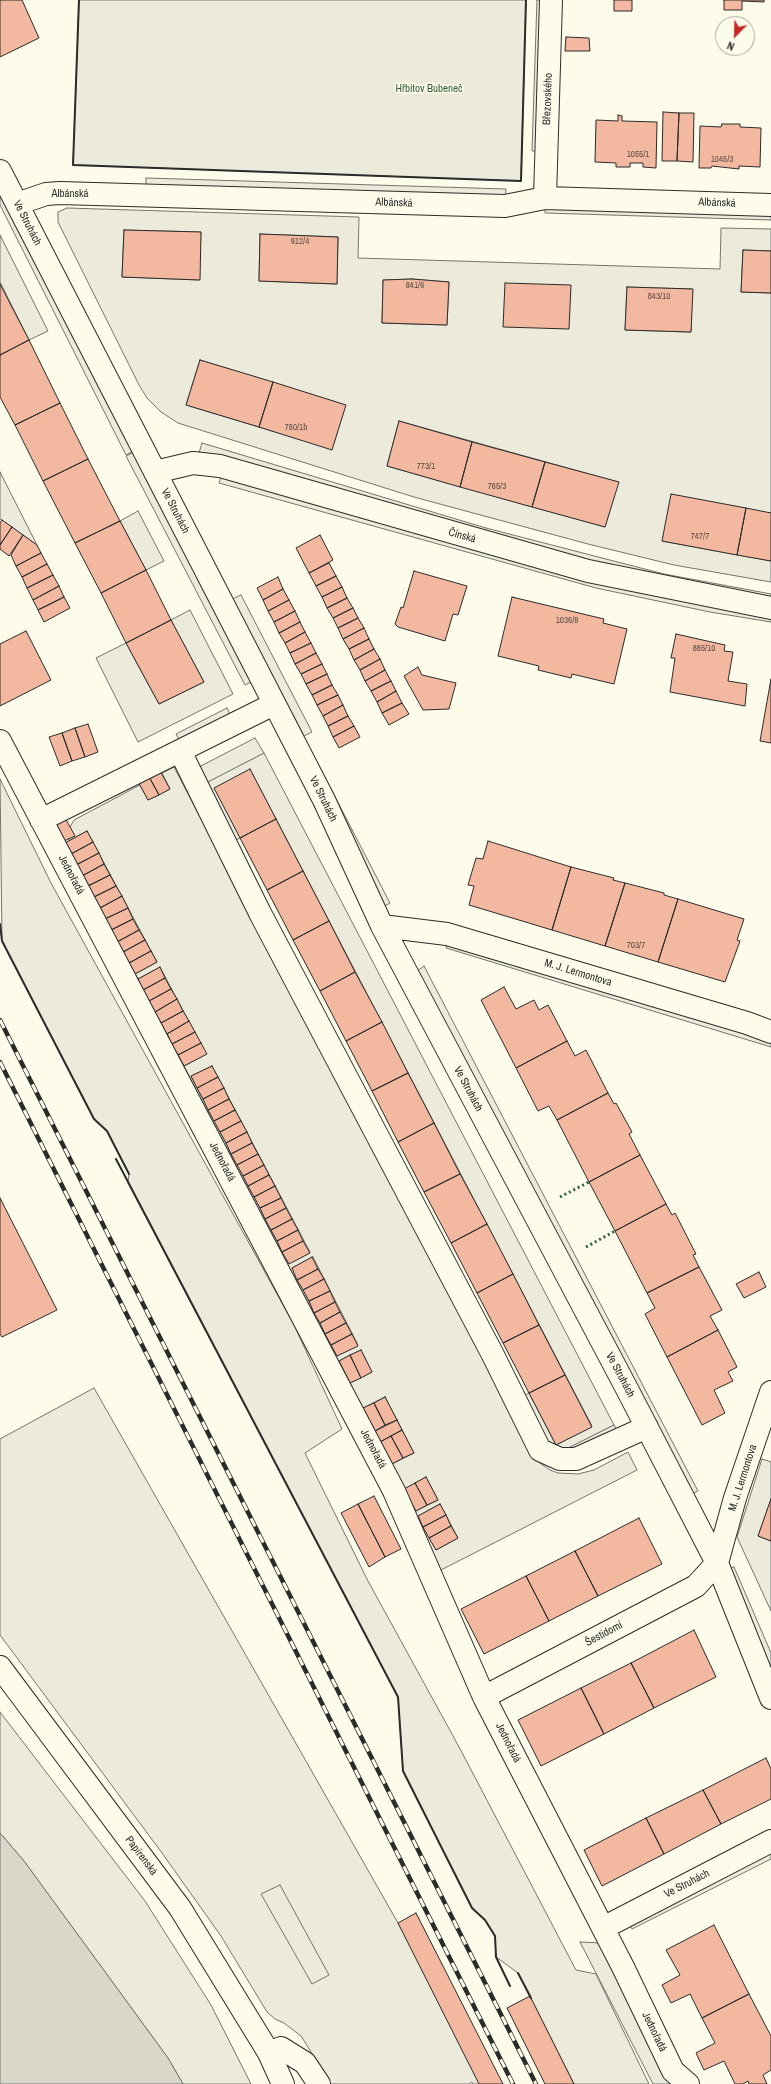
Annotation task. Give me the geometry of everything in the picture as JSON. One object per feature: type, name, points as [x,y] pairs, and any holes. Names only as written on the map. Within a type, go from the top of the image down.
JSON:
[{"type":"street","name":"Březovského","points":[[545,198],[551,0]]},
{"type":"street","name":"Ve Struhách","points":[[0,171],[324,800],[382,926],[647,1427],[717,1564],[771,1698]]},
{"type":"street","name":"Albánská","points":[[17,204],[46,194],[60,193],[505,206],[545,198],[771,205]]},
{"type":"street","name":"Čínská","points":[[155,472],[193,463],[220,466],[588,571],[771,608]]},
{"type":"street","points":[[42,820],[274,704]]},
{"type":"street","name":"Jednořadá","points":[[0,741],[394,1491],[484,1697],[617,1955],[673,2071],[688,2084]]},
{"type":"street","points":[[180,751],[260,913],[493,1355],[540,1450],[560,1459],[576,1459],[647,1427]]},
{"type":"street","name":"M. J. Lermontova","points":[[382,926],[447,934],[747,1023],[771,1032]]},
{"type":"street","name":"M. J. Lermontova","points":[[717,1564],[735,1498],[771,1392]]},
{"type":"street","name":"Šestidomí","points":[[484,1697],[696,1586],[717,1564]]},
{"type":"street","name":"Papírenská","points":[[0,1667],[180,1908],[269,2053],[283,2084]]},
{"type":"street","name":"Ve Struhách","points":[[603,1928],[771,1841]]},
{"type":"street","points":[[269,2053],[282,2048],[305,2063],[319,2084]]},
{"type":"green space","name":"Hřbitov Bubeneč","points":[[79,0],[526,0],[521,181],[73,165]]},
{"type":"green space","points":[[67,208],[359,217],[358,258],[720,269],[721,228],[771,229],[771,251],[743,250],[741,292],[771,293],[771,513],[662,541],[771,561],[771,582],[674,565],[588,544],[414,497],[178,423],[161,412],[147,398],[139,385],[58,222],[58,212]],"holes":[[[124,230],[201,232],[199,280],[122,277]],[[260,234],[338,237],[337,284],[259,281]],[[412,279],[449,282],[447,325],[382,323],[383,280]],[[627,287],[692,289],[691,332],[625,330]],[[200,360],[345,405],[332,449],[186,405]],[[399,421],[618,482],[605,527],[387,466]]]},
{"type":"green space","points":[[0,235],[48,331],[29,340],[0,282]]},
{"type":"green space","points":[[0,472],[37,545],[0,519]]},
{"type":"green space","points":[[138,511],[164,561],[146,570],[120,521]]},
{"type":"green space","points":[[190,610],[233,694],[138,742],[96,658],[126,643],[159,704],[204,682],[171,620]]},
{"type":"green space","points":[[264,753],[614,1425],[557,1454],[553,1453],[523,1396],[529,1393],[556,1445],[592,1426],[250,769],[240,838],[234,841],[203,784]]},
{"type":"green space","points":[[174,767],[537,1461],[550,1470],[558,1473],[578,1474],[594,1470],[628,1452],[637,1470],[441,1570],[184,1066],[206,1054],[160,967],[138,979],[135,974],[157,962],[87,831],[69,841],[70,827],[74,820],[140,785],[148,800],[170,789],[162,773]],"holes":[[[212,1066],[310,1252],[289,1263],[191,1076]],[[313,1257],[358,1345],[337,1356],[292,1268]],[[361,1350],[372,1372],[350,1383],[339,1361]],[[385,1397],[414,1453],[392,1464],[363,1408]],[[426,1477],[438,1500],[416,1511],[405,1489]],[[440,1504],[458,1538],[436,1550],[418,1516]]]},
{"type":"green space","points":[[0,779],[51,883],[294,1325],[342,1429],[305,1453],[368,1581],[458,1745],[576,1970],[596,1974],[649,2084],[574,2084],[518,1973],[496,1957],[495,1936],[485,1920],[472,1908],[403,1771],[398,1697],[128,1183],[129,1174],[107,1131],[94,1119],[2,941]]},
{"type":"green space","points":[[94,1388],[398,1923],[476,2067],[487,2084],[473,2084],[472,2082],[469,2084],[327,2084],[316,2060],[301,2036],[267,2012],[221,1936],[162,1853],[0,1635],[0,1439]]},
{"type":"green space","points":[[762,1459],[771,1462],[771,1499],[758,1536],[771,1541],[771,1611],[737,1537]]},
{"type":"green space","points":[[0,1712],[145,1901],[211,2005],[251,2084],[183,2084],[168,2058],[24,1861],[0,1833]]},
{"type":"shaded area","points":[[537,0],[545,0],[540,151],[532,151]]},
{"type":"shaded area","points":[[146,178],[506,189],[505,201],[146,190]]},
{"type":"shaded area","points":[[0,186],[134,451],[126,455],[0,205]]},
{"type":"shaded area","points":[[545,205],[771,211],[771,220],[545,213]]},
{"type":"shaded area","points":[[202,443],[486,528],[664,574],[771,594],[771,602],[665,584],[199,453]]},
{"type":"shaded area","points":[[134,452],[253,681],[245,685],[126,456]]},
{"type":"shaded area","points":[[222,474],[771,614],[771,622],[710,612],[596,588],[219,483]]},
{"type":"shaded area","points":[[241,595],[312,732],[304,736],[232,599]]},
{"type":"shaded area","points":[[227,708],[235,724],[184,750],[176,734]]},
{"type":"shaded area","points":[[255,738],[264,753],[204,784],[195,769]]},
{"type":"shaded area","points":[[331,789],[390,903],[383,907],[324,793]]},
{"type":"shaded area","points":[[448,940],[771,1038],[771,1047],[446,948]]},
{"type":"shaded area","points":[[424,966],[698,1491],[690,1495],[417,971]]},
{"type":"shaded area","points":[[614,1425],[618,1432],[575,1455],[570,1447]]},
{"type":"shaded area","points":[[734,1567],[771,1653],[771,1675],[726,1570]]},
{"type":"shaded area","points":[[0,1833],[24,1861],[168,2058],[183,2084],[0,2084]]},
{"type":"shaded area","points":[[771,1851],[771,1859],[632,1929],[628,1922]]},
{"type":"shaded area","points":[[280,1885],[329,1975],[312,1984],[261,1894]]},
{"type":"shaded area","points":[[580,1942],[601,1943],[674,2084],[653,2084]]},
{"type":"building","points":[[0,0],[22,0],[39,38],[0,57]]},
{"type":"building","points":[[614,0],[632,0],[632,11],[614,11]]},
{"type":"building","points":[[724,0],[764,0],[764,2],[742,1],[742,10],[724,10]]},
{"type":"building","points":[[566,37],[589,38],[590,51],[565,51]]},
{"type":"building","points":[[663,112],[679,113],[677,161],[662,161]]},
{"type":"building","points":[[679,113],[694,113],[693,162],[677,161]]},
{"type":"building","points":[[618,115],[622,116],[622,121],[657,122],[656,168],[643,167],[643,163],[630,163],[630,167],[616,167],[616,163],[595,162],[596,120],[618,121]]},
{"type":"building","points":[[722,124],[740,124],[740,127],[761,128],[760,167],[739,166],[739,169],[712,166],[711,168],[699,168],[700,126],[721,127]]},
{"type":"building","points":[[124,230],[201,232],[200,280],[122,277]]},
{"type":"building","points":[[260,234],[338,237],[337,284],[259,281]]},
{"type":"building","points":[[743,250],[771,251],[771,293],[741,292]]},
{"type":"building","points":[[412,279],[449,282],[447,325],[382,323],[383,280]]},
{"type":"building","points":[[505,283],[571,285],[569,329],[503,327]]},
{"type":"building","points":[[0,284],[29,340],[0,355]]},
{"type":"building","points":[[627,287],[693,289],[691,332],[625,330]]},
{"type":"building","points":[[29,340],[60,403],[15,425],[0,397],[0,355]]},
{"type":"building","points":[[200,360],[273,382],[259,427],[186,405]]},
{"type":"building","points":[[273,382],[346,405],[332,450],[259,427]]},
{"type":"building","points":[[60,403],[88,459],[43,481],[15,425]]},
{"type":"building","points":[[399,421],[472,442],[460,487],[387,466]]},
{"type":"building","points":[[472,442],[545,462],[532,507],[460,487]]},
{"type":"building","points":[[88,459],[120,521],[75,543],[43,481]]},
{"type":"building","points":[[545,462],[619,482],[605,527],[532,507]]},
{"type":"building","points":[[671,494],[746,508],[737,555],[662,541]]},
{"type":"building","points":[[746,508],[771,513],[771,561],[737,555]]},
{"type":"building","points":[[2,520],[12,527],[0,545],[0,523]]},
{"type":"building","points":[[120,521],[146,570],[101,593],[75,543]]},
{"type":"building","points":[[12,527],[23,535],[9,556],[0,549],[0,545]]},
{"type":"building","points":[[23,535],[37,545],[41,553],[16,566],[11,555]]},
{"type":"building","points":[[320,535],[333,560],[309,573],[296,548]]},
{"type":"building","points":[[41,553],[47,564],[22,577],[16,566]]},
{"type":"building","points":[[329,563],[336,576],[316,586],[309,573]]},
{"type":"building","points":[[47,564],[53,575],[27,588],[22,577]]},
{"type":"building","points":[[146,570],[171,620],[126,643],[101,593]]},
{"type":"building","points":[[414,571],[467,586],[458,615],[453,614],[445,641],[398,627],[395,624],[401,607],[403,608]]},
{"type":"building","points":[[53,575],[59,586],[33,600],[27,588]]},
{"type":"building","points":[[336,576],[342,587],[322,597],[316,586]]},
{"type":"building","points":[[278,577],[283,589],[263,600],[257,588]]},
{"type":"building","points":[[59,586],[64,597],[38,610],[33,600]]},
{"type":"building","points":[[342,587],[347,598],[327,608],[322,597]]},
{"type":"building","points":[[283,589],[289,600],[268,611],[263,600]]},
{"type":"building","points":[[64,597],[70,608],[44,622],[38,610]]},
{"type":"building","points":[[512,597],[604,619],[603,623],[627,629],[614,684],[572,674],[571,678],[538,670],[539,666],[498,656]]},
{"type":"building","points":[[347,598],[353,608],[333,618],[327,608]]},
{"type":"building","points":[[289,600],[295,611],[274,622],[268,611]]},
{"type":"building","points":[[353,608],[358,618],[338,628],[333,618]]},
{"type":"building","points":[[295,611],[300,622],[279,633],[274,622]]},
{"type":"building","points":[[358,618],[364,628],[343,639],[338,628]]},
{"type":"building","points":[[171,620],[204,682],[159,704],[126,643]]},
{"type":"building","points":[[300,622],[305,632],[285,643],[279,633]]},
{"type":"building","points":[[364,628],[369,639],[349,649],[343,639]]},
{"type":"building","points":[[26,631],[51,680],[0,706],[0,644]]},
{"type":"building","points":[[305,632],[311,643],[290,653],[285,643]]},
{"type":"building","points":[[676,634],[725,645],[724,651],[733,652],[728,681],[747,684],[745,706],[670,692],[675,658],[671,658]]},
{"type":"building","points":[[369,639],[374,649],[354,660],[349,649]]},
{"type":"building","points":[[311,643],[316,653],[295,664],[290,653]]},
{"type":"building","points":[[374,649],[380,659],[360,670],[354,660]]},
{"type":"building","points":[[316,653],[322,664],[301,674],[295,664]]},
{"type":"building","points":[[380,659],[385,670],[365,681],[360,670]]},
{"type":"building","points":[[322,664],[327,674],[306,684],[301,674]]},
{"type":"building","points":[[418,667],[422,675],[456,683],[449,709],[423,710],[404,676]]},
{"type":"building","points":[[385,670],[391,681],[371,691],[365,681]]},
{"type":"building","points":[[327,674],[332,685],[312,695],[306,684]]},
{"type":"building","points":[[771,679],[771,743],[760,741]]},
{"type":"building","points":[[391,681],[396,691],[377,702],[371,691]]},
{"type":"building","points":[[332,685],[338,695],[317,705],[312,695]]},
{"type":"building","points":[[396,691],[402,703],[382,713],[377,702]]},
{"type":"building","points":[[338,695],[343,705],[323,716],[317,705]]},
{"type":"building","points":[[402,703],[409,714],[389,725],[382,713]]},
{"type":"building","points":[[343,705],[348,716],[328,726],[323,716]]},
{"type":"building","points":[[348,716],[354,726],[333,737],[328,726]]},
{"type":"building","points":[[88,724],[98,752],[85,757],[75,728]]},
{"type":"building","points":[[354,726],[360,737],[339,748],[333,737]]},
{"type":"building","points":[[75,728],[85,757],[72,761],[62,733]]},
{"type":"building","points":[[62,733],[72,761],[60,766],[49,737]]},
{"type":"building","points":[[158,767],[170,789],[159,795],[147,773]]},
{"type":"building","points":[[250,769],[276,819],[240,838],[214,788]]},
{"type":"building","points":[[147,773],[159,795],[148,800],[136,778]]},
{"type":"building","points":[[63,814],[75,836],[64,841],[52,819]]},
{"type":"building","points":[[276,819],[303,871],[267,890],[240,838]]},
{"type":"building","points":[[87,831],[93,842],[71,854],[65,843]]},
{"type":"building","points":[[488,841],[571,867],[552,930],[469,905],[474,886],[468,885],[476,858],[483,859]]},
{"type":"building","points":[[93,842],[99,853],[76,865],[71,854]]},
{"type":"building","points":[[99,853],[104,864],[82,876],[76,865]]},
{"type":"building","points":[[104,864],[110,875],[88,886],[82,876]]},
{"type":"building","points":[[571,867],[614,878],[613,880],[625,883],[605,946],[552,930]]},
{"type":"building","points":[[303,871],[329,921],[293,940],[267,890]]},
{"type":"building","points":[[110,875],[116,886],[94,897],[88,886]]},
{"type":"building","points":[[625,883],[664,893],[664,895],[678,899],[658,962],[605,946]]},
{"type":"building","points":[[116,886],[122,896],[100,908],[94,897]]},
{"type":"building","points":[[122,896],[128,908],[105,919],[100,908]]},
{"type":"building","points":[[678,899],[744,919],[737,940],[740,941],[725,982],[658,962]]},
{"type":"building","points":[[128,908],[133,919],[111,930],[105,919]]},
{"type":"building","points":[[133,919],[139,930],[117,942],[111,930]]},
{"type":"building","points":[[329,921],[355,972],[320,991],[293,940]]},
{"type":"building","points":[[139,930],[145,940],[123,952],[117,942]]},
{"type":"building","points":[[145,940],[151,951],[129,963],[123,952]]},
{"type":"building","points":[[151,951],[157,962],[135,974],[129,963]]},
{"type":"building","points":[[160,967],[165,978],[143,990],[138,979]]},
{"type":"building","points":[[355,972],[382,1022],[346,1041],[320,991]]},
{"type":"building","points":[[165,978],[171,989],[149,1001],[143,990]]},
{"type":"building","points":[[504,987],[516,1009],[534,1000],[539,1010],[548,1005],[567,1041],[516,1068],[481,1000]]},
{"type":"building","points":[[171,989],[177,999],[155,1012],[149,1001]]},
{"type":"building","points":[[177,999],[183,1011],[161,1023],[155,1012]]},
{"type":"building","points":[[183,1011],[189,1021],[167,1034],[161,1023]]},
{"type":"building","points":[[189,1021],[195,1032],[172,1044],[167,1034]]},
{"type":"building","points":[[382,1022],[408,1073],[372,1091],[346,1041]]},
{"type":"building","points":[[195,1032],[201,1043],[178,1055],[172,1044]]},
{"type":"building","points":[[567,1041],[575,1056],[586,1050],[608,1093],[557,1120],[549,1106],[538,1111],[516,1068]]},
{"type":"building","points":[[201,1043],[207,1054],[184,1066],[178,1055]]},
{"type":"building","points":[[212,1066],[218,1077],[197,1088],[191,1076]]},
{"type":"building","points":[[408,1073],[434,1123],[398,1142],[372,1091]]},
{"type":"building","points":[[218,1077],[224,1088],[203,1099],[197,1088]]},
{"type":"building","points":[[224,1088],[229,1099],[208,1110],[203,1099]]},
{"type":"building","points":[[608,1093],[614,1104],[616,1103],[632,1132],[629,1134],[640,1155],[589,1182],[557,1120]]},
{"type":"building","points":[[229,1099],[235,1110],[214,1121],[208,1110]]},
{"type":"building","points":[[235,1110],[241,1121],[220,1132],[214,1121]]},
{"type":"building","points":[[241,1121],[247,1132],[226,1143],[220,1132]]},
{"type":"building","points":[[434,1123],[460,1174],[424,1192],[398,1142]]},
{"type":"building","points":[[247,1132],[252,1143],[231,1154],[226,1143]]},
{"type":"building","points":[[252,1143],[258,1154],[237,1165],[231,1154]]},
{"type":"building","points":[[258,1154],[264,1165],[243,1176],[237,1165]]},
{"type":"building","points":[[640,1155],[666,1204],[615,1231],[589,1182]]},
{"type":"building","points":[[264,1165],[269,1175],[248,1186],[243,1176]]},
{"type":"building","points":[[460,1174],[487,1224],[451,1243],[424,1192]]},
{"type":"building","points":[[269,1175],[275,1186],[254,1197],[248,1186]]},
{"type":"building","points":[[275,1186],[281,1198],[260,1208],[254,1197]]},
{"type":"building","points":[[0,1198],[57,1310],[2,1337],[0,1334]]},
{"type":"building","points":[[281,1198],[286,1208],[265,1219],[260,1208]]},
{"type":"building","points":[[666,1204],[672,1215],[675,1213],[696,1254],[693,1255],[699,1267],[647,1293],[615,1231]]},
{"type":"building","points":[[286,1208],[292,1219],[271,1230],[265,1219]]},
{"type":"building","points":[[292,1219],[298,1230],[277,1241],[271,1230]]},
{"type":"building","points":[[487,1224],[513,1274],[477,1293],[451,1243]]},
{"type":"building","points":[[298,1230],[303,1241],[282,1252],[277,1241]]},
{"type":"building","points":[[303,1241],[310,1253],[289,1264],[282,1252]]},
{"type":"building","points":[[312,1257],[318,1269],[297,1280],[292,1268]]},
{"type":"building","points":[[699,1267],[722,1310],[710,1316],[718,1330],[667,1357],[645,1314],[655,1308],[647,1293]]},
{"type":"building","points":[[318,1269],[324,1279],[303,1290],[297,1280]]},
{"type":"building","points":[[759,1272],[766,1287],[744,1298],[736,1284]]},
{"type":"building","points":[[513,1274],[539,1325],[503,1343],[477,1293]]},
{"type":"building","points":[[324,1279],[330,1291],[309,1301],[303,1290]]},
{"type":"building","points":[[330,1291],[335,1302],[314,1313],[309,1301]]},
{"type":"building","points":[[335,1302],[340,1312],[320,1323],[314,1313]]},
{"type":"building","points":[[340,1312],[346,1323],[325,1334],[320,1323]]},
{"type":"building","points":[[346,1323],[352,1334],[331,1345],[325,1334]]},
{"type":"building","points":[[539,1325],[565,1375],[529,1393],[503,1343]]},
{"type":"building","points":[[718,1330],[737,1367],[728,1372],[733,1381],[714,1390],[725,1413],[702,1425],[667,1357]]},
{"type":"building","points":[[352,1334],[358,1346],[337,1356],[331,1345]]},
{"type":"building","points":[[361,1350],[372,1372],[361,1378],[350,1355]]},
{"type":"building","points":[[350,1355],[361,1378],[350,1383],[339,1361]]},
{"type":"building","points":[[565,1375],[592,1427],[556,1445],[529,1393]]},
{"type":"building","points":[[385,1397],[397,1420],[385,1425],[374,1403]]},
{"type":"building","points":[[374,1403],[385,1425],[375,1431],[363,1408]]},
{"type":"building","points":[[397,1420],[402,1430],[380,1442],[375,1431]]},
{"type":"building","points":[[402,1430],[414,1453],[403,1458],[391,1436]]},
{"type":"building","points":[[391,1436],[403,1458],[392,1464],[380,1442]]},
{"type":"building","points":[[426,1477],[438,1500],[427,1505],[415,1483]]},
{"type":"building","points":[[415,1483],[427,1505],[416,1511],[404,1489]]},
{"type":"building","points":[[374,1496],[401,1549],[385,1557],[358,1504]]},
{"type":"building","points":[[771,1499],[771,1541],[758,1536]]},
{"type":"building","points":[[358,1504],[385,1557],[369,1567],[341,1513]]},
{"type":"building","points":[[440,1504],[446,1515],[423,1527],[418,1516]]},
{"type":"building","points":[[446,1515],[451,1526],[429,1538],[423,1527]]},
{"type":"building","points":[[639,1518],[662,1564],[598,1596],[575,1551]]},
{"type":"building","points":[[451,1526],[458,1538],[436,1550],[429,1538]]},
{"type":"building","points":[[575,1551],[598,1596],[549,1621],[526,1576]]},
{"type":"building","points":[[526,1576],[549,1621],[484,1654],[461,1609]]},
{"type":"building","points":[[694,1630],[716,1677],[654,1708],[631,1663]]},
{"type":"building","points":[[631,1663],[654,1708],[604,1734],[581,1688]]},
{"type":"building","points":[[581,1688],[604,1734],[541,1766],[518,1720]]},
{"type":"building","points":[[766,1758],[771,1769],[771,1799],[721,1824],[703,1790]]},
{"type":"building","points":[[703,1790],[721,1824],[664,1854],[646,1818]]},
{"type":"building","points":[[646,1818],[664,1854],[602,1886],[584,1850]]},
{"type":"building","points":[[416,1913],[503,2084],[479,2084],[398,1923]]},
{"type":"building","points":[[714,1925],[749,1994],[702,2018],[690,1994],[671,2003],[662,1985],[680,1975],[666,1950]]},
{"type":"building","points":[[749,1994],[771,2036],[771,2070],[763,2075],[767,2084],[749,2084],[748,2081],[743,2084],[735,2084],[724,2061],[704,2070],[696,2053],[715,2043],[702,2018]]},
{"type":"building","points":[[530,1996],[574,2084],[545,2084],[507,2008]]},
{"type":"railway","points":[[0,1020],[536,2084]]},
{"type":"railway","points":[[0,1062],[513,2084]]},
{"type":"hedge","points":[[560,1197],[589,1182]]},
{"type":"hedge","points":[[586,1247],[615,1231]]},
{"type":"wall","points":[[79,0],[73,165],[521,181],[526,0]]},
{"type":"wall","points":[[0,924],[2,941],[94,1119],[107,1131],[129,1174]]},
{"type":"wall","points":[[116,1159],[398,1697],[403,1771],[472,1908],[485,1920],[495,1936],[496,1957],[510,1986]]},
{"type":"wall","points":[[518,1973],[531,1998]]}]
